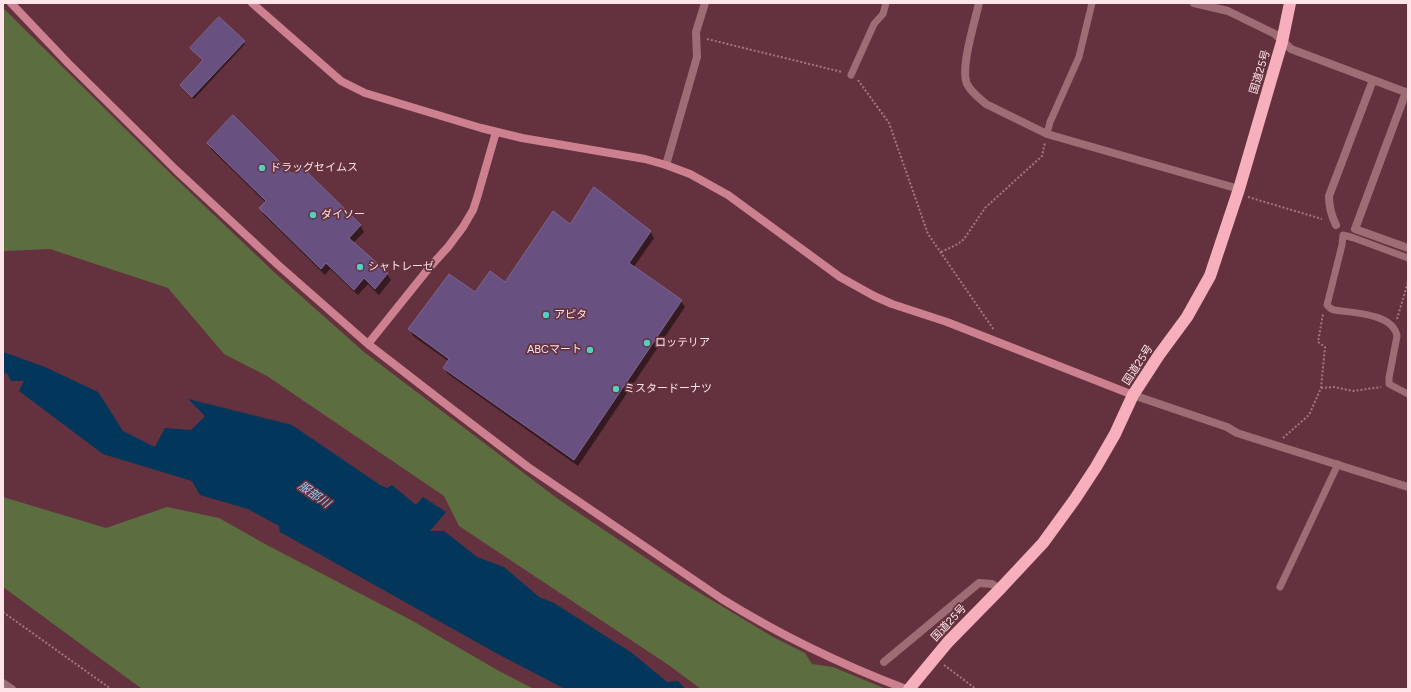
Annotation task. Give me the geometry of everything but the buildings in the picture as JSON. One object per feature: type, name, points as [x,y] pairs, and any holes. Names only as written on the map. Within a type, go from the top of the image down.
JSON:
[{"type":"highway","name":"国道25号","points":[[910,689],[948,642],[1043,542],[1075,499],[1115,434],[1133,395],[1159,355],[1187,317],[1210,276],[1238,192],[1282,42],[1290,3]]},
{"type":"street","points":[[11,3],[176,170],[276,264],[368,344],[452,409],[528,466],[722,599],[817,652],[906,689]]},
{"type":"street","points":[[252,3],[342,81],[353,88],[378,97],[496,132],[548,143],[628,155],[666,165],[690,174],[728,195],[821,265],[855,286],[892,304],[947,322],[1133,395],[1227,427],[1237,433],[1408,485]]},
{"type":"street","points":[[666,165],[697,57],[696,32],[705,3]]},
{"type":"street","points":[[979,3],[966,60],[966,82],[970,90],[986,104],[1047,134],[1238,192]]},
{"type":"street","points":[[1194,3],[1228,11],[1275,34],[1290,49],[1407,92],[1355,229],[1408,248]]},
{"type":"street","points":[[1336,225],[1332,217],[1329,196],[1373,80]]},
{"type":"street","points":[[368,344],[463,227],[478,198],[496,132]]},
{"type":"street","points":[[884,662],[980,583],[992,584],[1000,589]]},
{"type":"street","points":[[3,683],[12,689]]},
{"type":"lane","points":[[851,75],[874,24],[882,14],[886,3]]},
{"type":"lane","points":[[1047,134],[1050,122],[1079,57],[1092,3]]},
{"type":"lane","points":[[1408,258],[1343,235],[1342,245],[1327,305],[1330,308],[1381,318],[1393,326],[1397,336],[1389,378],[1390,384],[1408,394]]},
{"type":"lane","points":[[1280,587],[1338,464]]},
{"type":"path","points":[[696,32],[708,40],[851,75],[856,78],[889,123],[928,234],[942,252],[996,334],[996,341]]},
{"type":"path","points":[[942,252],[958,244],[964,239],[985,208],[1042,156],[1047,134]]},
{"type":"path","points":[[1238,192],[1328,220],[1336,225]]},
{"type":"path","points":[[1393,326],[1396,324],[1408,282]]},
{"type":"path","points":[[1275,444],[1309,415],[1321,388],[1325,347],[1318,342],[1325,308],[1330,308]]},
{"type":"path","points":[[1321,388],[1334,387],[1353,391],[1387,386],[1390,384]]},
{"type":"path","points":[[3,612],[111,689]]},
{"type":"path","points":[[935,658],[976,689]]},
{"type":"green space","points":[[3,8],[172,175],[275,273],[364,352],[558,499],[680,581],[773,637],[805,653],[812,664],[833,667],[886,689],[701,689],[670,666],[459,526],[444,496],[267,376],[224,354],[168,288],[50,249],[3,251]]},
{"type":"green space","points":[[3,497],[106,528],[167,507],[219,518],[265,544],[411,620],[499,671],[534,689],[142,689],[3,587]]},
{"type":"water","name":"服部川","points":[[3,352],[45,367],[98,392],[123,431],[155,447],[165,428],[191,430],[205,416],[188,399],[292,425],[380,485],[387,488],[392,485],[416,505],[423,497],[446,512],[430,531],[444,531],[477,557],[504,567],[539,597],[554,603],[632,653],[667,682],[678,681],[685,689],[565,689],[496,653],[280,532],[279,526],[248,509],[200,495],[192,481],[103,454],[19,391],[24,381],[11,381],[6,372],[3,376]]},
{"type":"place","name":"ドラッグセイムス","points":[[262,168]]},
{"type":"place","name":"ダイソー","points":[[313,215]]},
{"type":"place","name":"シャトレーゼ","points":[[360,267]]},
{"type":"place","name":"アピタ","points":[[546,315]]},
{"type":"place","name":"ロッテリア","points":[[647,343]]},
{"type":"place","name":"ABCマート","points":[[590,350]]},
{"type":"place","name":"ミスタードーナツ","points":[[616,389]]}]
